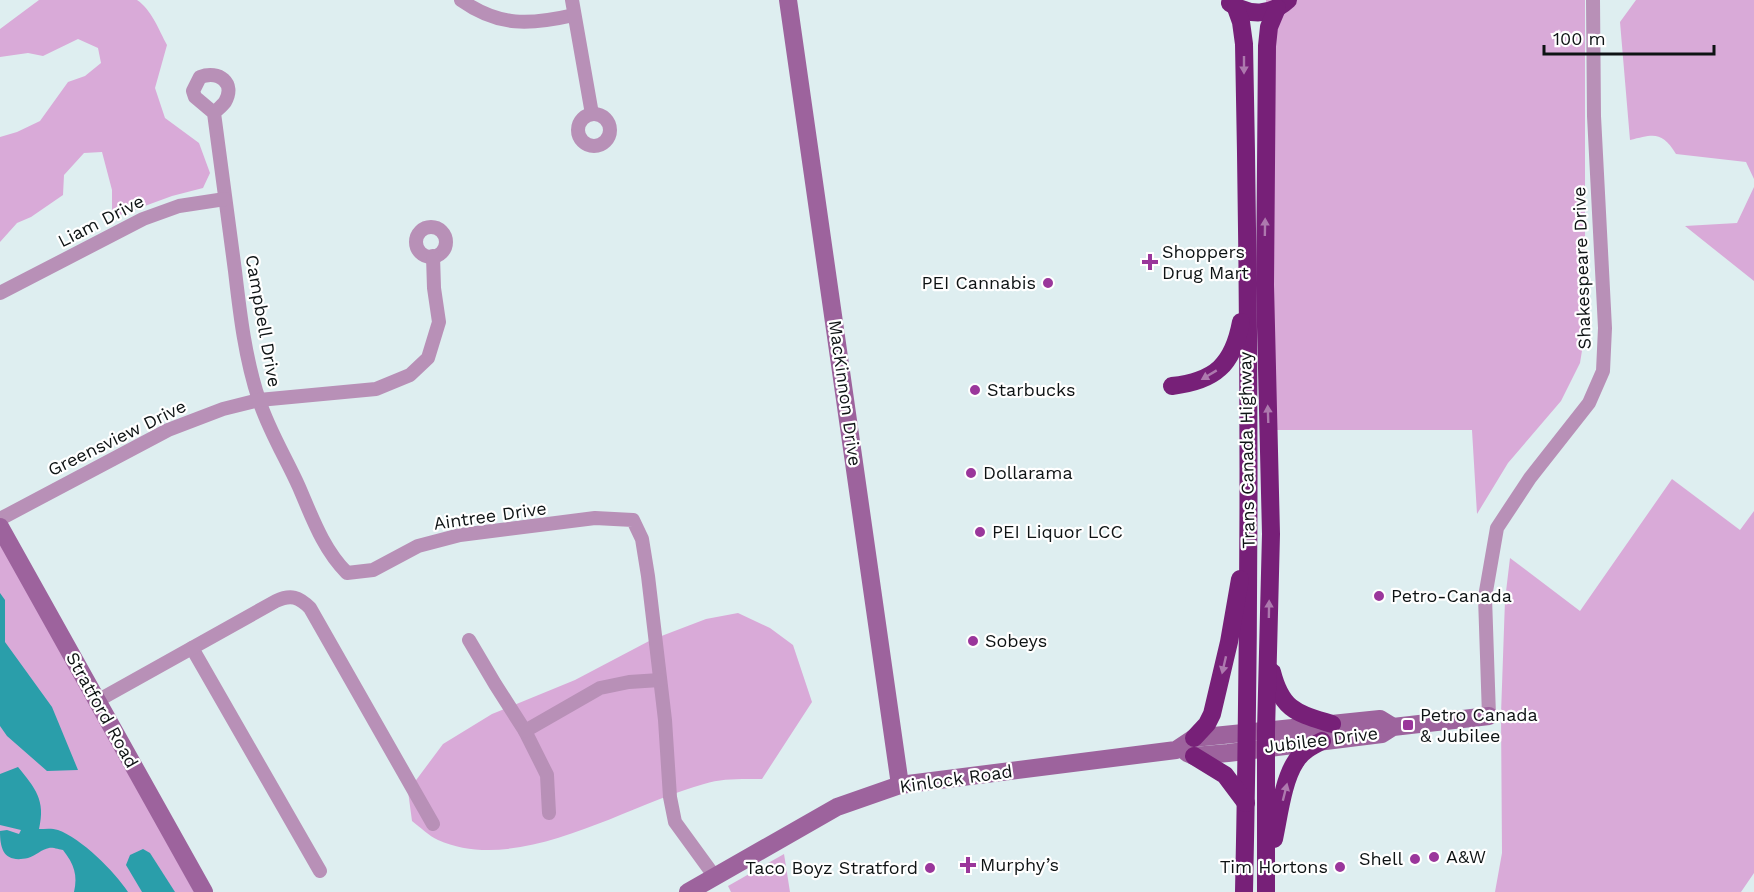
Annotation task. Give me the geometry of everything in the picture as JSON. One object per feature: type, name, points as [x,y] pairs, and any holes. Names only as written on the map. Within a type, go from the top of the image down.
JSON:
[{"type":"highway","points":[[1231,4],[1257,13],[1283,4]]},
{"type":"highway","name":"Trans Canada Highway","points":[[1231,4],[1244,45],[1248,288],[1249,524],[1244,892]]},
{"type":"highway","name":"Trans Canada Highway","points":[[1266,892],[1271,534],[1265,285],[1267,46],[1269,27],[1283,4]]},
{"type":"highway","points":[[1172,386],[1192,384],[1210,377],[1227,362],[1237,342],[1248,288]]},
{"type":"highway","points":[[1246,803],[1225,775],[1194,747],[1212,714],[1229,642],[1249,524]]},
{"type":"highway","points":[[1268,654],[1277,691],[1287,704],[1299,713],[1332,724]]},
{"type":"highway","points":[[1266,870],[1290,773],[1296,759],[1308,748],[1322,741]]},
{"type":"street","points":[[461,0],[487,16],[506,21],[540,22],[574,15]]},
{"type":"street","points":[[572,0],[592,114]]},
{"type":"street","name":"MacKinnon Drive","points":[[789,0],[900,785]]},
{"type":"street","name":"Shakespeare Drive","points":[[1489,716],[1485,597],[1497,528],[1530,478],[1589,403],[1603,371],[1605,328],[1594,116],[1593,0]]},
{"type":"street","name":"Campbell Drive","points":[[214,113],[241,317],[259,400],[275,441],[334,561],[347,573],[359,573]]},
{"type":"street","name":"Liam Drive","points":[[0,293],[143,219],[179,206],[225,199]]},
{"type":"street","name":"Greensview Drive","points":[[0,519],[168,430],[223,409],[259,400],[376,389],[410,375],[428,358],[439,322],[434,288],[433,256]]},
{"type":"street","name":"Aintree Drive","points":[[359,573],[373,570],[418,546],[460,536],[595,518],[633,520],[642,538],[660,680]]},
{"type":"street","name":"Stratford Road","points":[[0,527],[204,892]]},
{"type":"street","points":[[97,700],[286,597],[295,597],[310,608],[433,824]]},
{"type":"street","points":[[469,640],[525,731],[547,775],[549,813]]},
{"type":"street","points":[[192,648],[320,871]]},
{"type":"street","points":[[525,731],[600,688],[629,682],[660,680],[670,797],[675,822],[715,877]]},
{"type":"street","name":"Jubilee Drive","points":[[1267,739],[1322,741],[1382,734],[1394,727],[1489,716]]},
{"type":"street","name":"Jubilee Drive","points":[[1247,741],[1267,739],[1332,724],[1380,719],[1394,727]]},
{"type":"street","name":"Kinlock Road","points":[[688,892],[837,807],[900,785],[1247,741]]},
{"type":"shaded area","points":[[39,0],[137,0],[142,4],[154,20],[167,45],[155,88],[165,118],[199,143],[210,173],[203,188],[172,196],[112,218],[112,190],[102,152],[84,153],[64,175],[63,195],[31,217],[17,223],[0,242],[0,137],[40,121],[68,82],[85,76],[101,63],[98,48],[78,39],[43,56],[28,53],[0,57],[0,29]]},
{"type":"shaded area","points":[[1266,0],[1585,0],[1585,332],[1580,363],[1561,401],[1508,463],[1477,514],[1472,430],[1262,430]]},
{"type":"shaded area","points":[[1636,0],[1754,0],[1754,179],[1746,162],[1676,154],[1666,141],[1657,136],[1630,140],[1620,22]]},
{"type":"shaded area","points":[[1754,187],[1754,281],[1685,226],[1737,223]]},
{"type":"shaded area","points":[[1672,479],[1740,530],[1754,511],[1754,873],[1741,892],[1495,892],[1502,853],[1501,714],[1505,600],[1510,558],[1580,611]]},
{"type":"shaded area","points":[[0,535],[194,892],[0,892]]},
{"type":"shaded area","points":[[738,613],[770,628],[793,645],[812,702],[762,779],[711,782],[673,794],[572,833],[537,844],[503,849],[469,849],[438,840],[412,821],[408,791],[443,744],[492,714],[575,680],[651,640],[706,619]]},
{"type":"shaded area","points":[[784,854],[790,892],[731,892],[728,886]]},
{"type":"water","points":[[0,593],[5,600],[5,642],[52,707],[78,770],[47,771],[7,736],[0,726]]},
{"type":"water","points":[[18,767],[38,795],[41,810],[39,829],[58,830],[77,840],[115,875],[128,892],[74,892],[76,880],[74,870],[63,850],[49,848],[31,857],[20,859],[14,859],[5,854],[0,831],[7,830],[19,834],[21,830],[0,825],[0,774]]},
{"type":"water","points":[[143,849],[150,853],[175,892],[142,892],[126,865],[130,855]]},
{"type":"place","name":"Shoppers Drug Mart","points":[[1150,262]]},
{"type":"place","name":"PEI Cannabis","points":[[1048,283]]},
{"type":"place","name":"Starbucks","points":[[975,390]]},
{"type":"place","name":"Dollarama","points":[[971,473]]},
{"type":"place","name":"PEI Liquor LCC","points":[[980,532]]},
{"type":"place","name":"Petro-Canada","points":[[1379,596]]},
{"type":"place","name":"Sobeys","points":[[973,641]]},
{"type":"place","name":"Petro Canada & Jubilee","points":[[1408,725]]},
{"type":"place","name":"A&W","points":[[1434,857]]},
{"type":"place","name":"Shell","points":[[1415,859]]},
{"type":"place","name":"Murphy’s","points":[[968,865]]},
{"type":"place","name":"Tim Hortons","points":[[1340,867]]},
{"type":"place","name":"Taco Boyz Stratford","points":[[930,868]]}]
